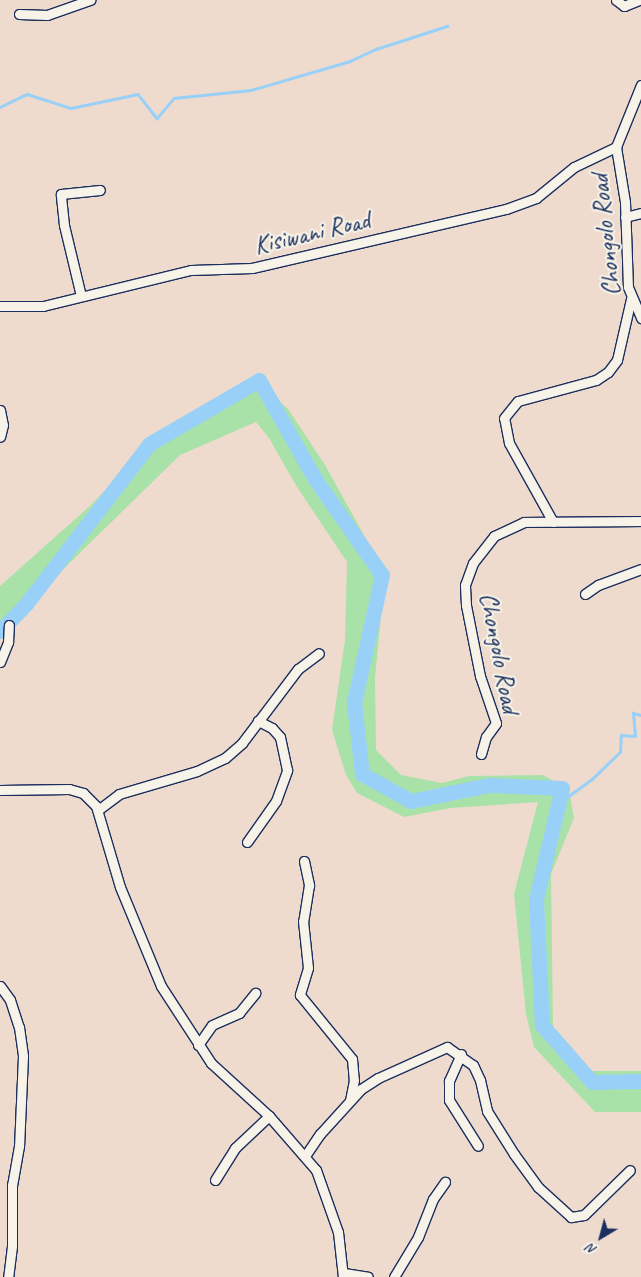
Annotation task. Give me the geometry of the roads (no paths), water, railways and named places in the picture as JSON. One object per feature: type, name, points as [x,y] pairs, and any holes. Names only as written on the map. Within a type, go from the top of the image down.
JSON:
[{"type":"street","points":[[19,14],[46,15],[90,0]]},
{"type":"street","points":[[616,0],[624,6],[638,0]]},
{"type":"street","points":[[616,147],[641,85]]},
{"type":"street","name":"Chongolo Road","points":[[616,147],[625,217],[631,299],[641,318]]},
{"type":"street","name":"Kisiwani Road","points":[[0,306],[43,306],[191,270],[252,268],[506,209],[536,198],[574,167],[616,147]]},
{"type":"street","points":[[81,296],[64,224],[61,194],[100,190]]},
{"type":"street","points":[[625,217],[641,213]]},
{"type":"street","points":[[553,522],[509,443],[504,418],[518,401],[596,380],[608,372],[619,354],[631,299]]},
{"type":"street","points":[[0,410],[3,425],[0,437]]},
{"type":"street","name":"Chongolo Road","points":[[481,754],[486,737],[496,723],[475,654],[464,596],[468,573],[494,536],[524,522],[641,521]]},
{"type":"street","points":[[585,594],[598,585],[641,569]]},
{"type":"street","points":[[0,662],[8,642],[9,625]]},
{"type":"street","points":[[98,810],[119,794],[215,764],[234,751],[298,669],[319,653]]},
{"type":"street","points":[[247,842],[276,801],[287,770],[280,737],[272,728],[258,721]]},
{"type":"street","points":[[0,790],[69,789],[83,793],[98,810],[120,887],[153,970],[198,1045],[220,1072],[269,1116],[306,1156],[328,1200],[342,1252],[343,1275],[368,1277]]},
{"type":"street","points":[[304,860],[309,885],[303,921],[308,968],[300,995],[352,1059],[354,1080],[350,1100]]},
{"type":"street","points":[[0,986],[10,1000],[19,1027],[23,1056],[19,1146],[12,1185],[12,1246],[8,1277]]},
{"type":"street","points":[[198,1045],[212,1025],[239,1013],[255,993]]},
{"type":"street","points":[[306,1156],[350,1100],[372,1081],[419,1062],[440,1048],[453,1049],[461,1054],[478,1073],[484,1103],[493,1120],[532,1180],[559,1208],[571,1217],[584,1215],[630,1170]]},
{"type":"street","points":[[461,1054],[449,1081],[449,1100],[478,1146]]},
{"type":"street","points":[[215,1180],[235,1148],[269,1116]]},
{"type":"street","points":[[394,1277],[418,1237],[433,1199],[445,1182]]},
{"type":"waterway","points":[[0,107],[27,94],[71,108],[138,94],[157,118],[174,98],[251,90],[350,61],[376,49],[447,26]]},
{"type":"waterway","points":[[0,631],[26,604],[149,444],[259,380],[315,479],[382,575],[354,702],[362,774],[411,801],[489,785],[562,788],[536,899],[542,1025],[592,1082],[641,1081]]},
{"type":"waterway","points":[[559,803],[592,779],[620,752],[621,735],[635,736],[633,713],[641,715]]}]
